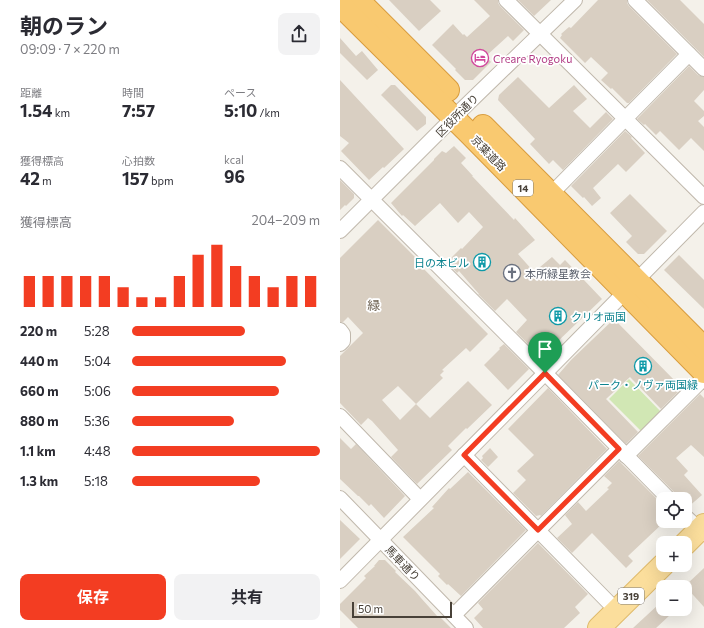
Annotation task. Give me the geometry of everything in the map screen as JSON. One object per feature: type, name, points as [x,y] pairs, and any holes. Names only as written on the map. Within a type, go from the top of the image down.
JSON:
[{"type":"highway","name":"京葉道路","points":[[358,0],[459,112],[631,286],[704,348]]},
{"type":"highway","name":"京葉道路","points":[[340,5],[551,194],[704,372]]},
{"type":"main road","name":"319","points":[[599,628],[656,572]]},
{"type":"street","points":[[506,0],[704,197]]},
{"type":"street","name":"区役所通り","points":[[340,231],[459,112],[575,0]]},
{"type":"street","points":[[635,0],[704,69]]},
{"type":"street","points":[[551,194],[690,54]]},
{"type":"street","points":[[340,168],[545,373],[661,492]]},
{"type":"street","points":[[340,581],[704,212]]},
{"type":"street","points":[[340,330],[343,334],[343,342],[340,344]]},
{"type":"street","points":[[454,615],[538,530],[704,378]]},
{"type":"street","points":[[340,416],[420,499]]},
{"type":"street","points":[[464,455],[617,611]]},
{"type":"street","name":"馬車通り","points":[[340,498],[466,628]]},
{"type":"green space","points":[[629,379],[664,415],[644,434],[609,399]]},
{"type":"building","points":[[389,0],[430,0],[441,11],[419,31]]},
{"type":"building","points":[[474,0],[498,0],[500,6],[524,30],[513,41],[508,36],[486,56],[491,62],[473,80],[465,80],[432,45],[453,24],[463,35],[464,34],[467,37],[490,16]]},
{"type":"building","points":[[518,0],[551,0],[534,16]]},
{"type":"building","points":[[598,0],[627,0],[629,6],[677,54],[629,103],[627,103],[612,88],[611,89],[601,80],[608,73],[591,57],[585,63],[560,38],[562,35],[561,34],[569,27],[571,28]]},
{"type":"building","points":[[647,0],[680,0],[704,24],[704,57]]},
{"type":"building","points":[[340,38],[356,56],[362,51],[378,70],[367,80],[340,53]]},
{"type":"building","points":[[689,66],[698,75],[704,77],[704,90],[694,101],[704,111],[704,116],[698,121],[704,127],[704,151],[691,138],[679,150],[660,131],[656,135],[645,124],[644,125],[637,119]]},
{"type":"building","points":[[518,77],[549,108],[574,85],[587,99],[573,111],[590,128],[606,112],[613,119],[563,170],[553,160],[549,164],[530,144],[535,139],[498,100],[499,95]]},
{"type":"building","points":[[340,80],[404,149],[369,180],[341,151],[349,143],[340,136]]},
{"type":"building","points":[[391,85],[395,85],[426,117],[426,124],[417,131],[381,95]]},
{"type":"building","points":[[625,131],[645,153],[626,172],[618,164],[593,188],[601,198],[592,206],[571,186]]},
{"type":"building","points":[[454,146],[466,158],[461,163],[472,176],[535,240],[518,254],[534,272],[552,257],[560,265],[565,260],[602,299],[555,344],[556,345],[543,359],[516,332],[527,320],[507,299],[495,311],[478,294],[459,271],[457,273],[447,262],[483,227],[469,212],[458,223],[440,203],[415,226],[403,215],[402,216],[391,203],[442,151],[446,153]]},
{"type":"building","points":[[340,180],[354,194],[354,198],[340,210]]},
{"type":"building","points":[[630,194],[667,231],[644,254],[638,254],[626,242],[632,236],[610,213]]},
{"type":"building","points":[[378,220],[488,334],[470,352],[466,348],[442,370],[444,371],[440,375],[443,378],[416,404],[430,418],[468,381],[492,405],[448,446],[452,450],[417,484],[391,457],[398,450],[372,421],[368,418],[361,425],[340,403],[340,356],[363,333],[348,317],[343,322],[340,322],[340,258]],"holes":[[[398,386],[416,404],[400,420],[382,400]]]},
{"type":"building","points":[[679,255],[704,280],[704,309],[664,270]]},
{"type":"building","points":[[614,319],[682,388],[661,409],[630,377],[606,399],[638,432],[626,444],[558,375],[571,360]]},
{"type":"building","points":[[504,344],[529,369],[508,390],[484,365]]},
{"type":"building","points":[[548,388],[607,449],[541,516],[536,516],[513,493],[526,480],[517,471],[534,455],[508,429]]},
{"type":"building","points":[[700,394],[704,398],[704,457],[691,445],[676,458],[688,471],[684,475],[702,495],[692,504],[692,492],[674,492],[638,456]]},
{"type":"building","points":[[340,438],[351,449],[356,444],[405,496],[384,518],[371,504],[369,506],[340,479]]},
{"type":"building","points":[[490,448],[498,457],[488,467],[481,460],[483,458],[482,456]]},
{"type":"building","points":[[619,461],[656,498],[656,528],[658,528],[628,556],[633,561],[626,568],[592,533],[572,553],[557,538],[572,524],[565,515],[578,502],[586,511],[609,489],[607,488],[612,483],[604,476]]},
{"type":"building","points":[[468,472],[526,530],[461,596],[438,576],[440,574],[403,537],[434,508],[432,507],[449,488],[450,489]]},
{"type":"building","points":[[340,520],[360,539],[340,559]]},
{"type":"building","points":[[538,543],[588,594],[575,607],[580,613],[564,628],[483,628],[474,618],[483,609],[478,603]]},
{"type":"building","points":[[379,560],[385,560],[438,617],[439,616],[451,628],[358,628],[340,610],[340,604],[366,578],[364,576]]},
{"type":"building","points":[[704,568],[704,607],[692,594],[691,580]]},
{"type":"building","points":[[656,607],[656,616],[669,616],[656,628],[633,628]]},
{"type":"place","name":"Creare Ryogoku","points":[[480,58]]},
{"type":"place","name":"日の本ビル","points":[[482,262]]},
{"type":"place","name":"本所緑星教会","points":[[512,273]]},
{"type":"place","name":"クリオ両国","points":[[558,316]]},
{"type":"place","name":"パーク・ノヴァ両国緑","points":[[643,366]]},
{"type":"district","name":"緑","points":[[374,305]]},
{"type":"route","points":[[545,373],[619,449],[538,530],[464,455],[545,373]]}]
